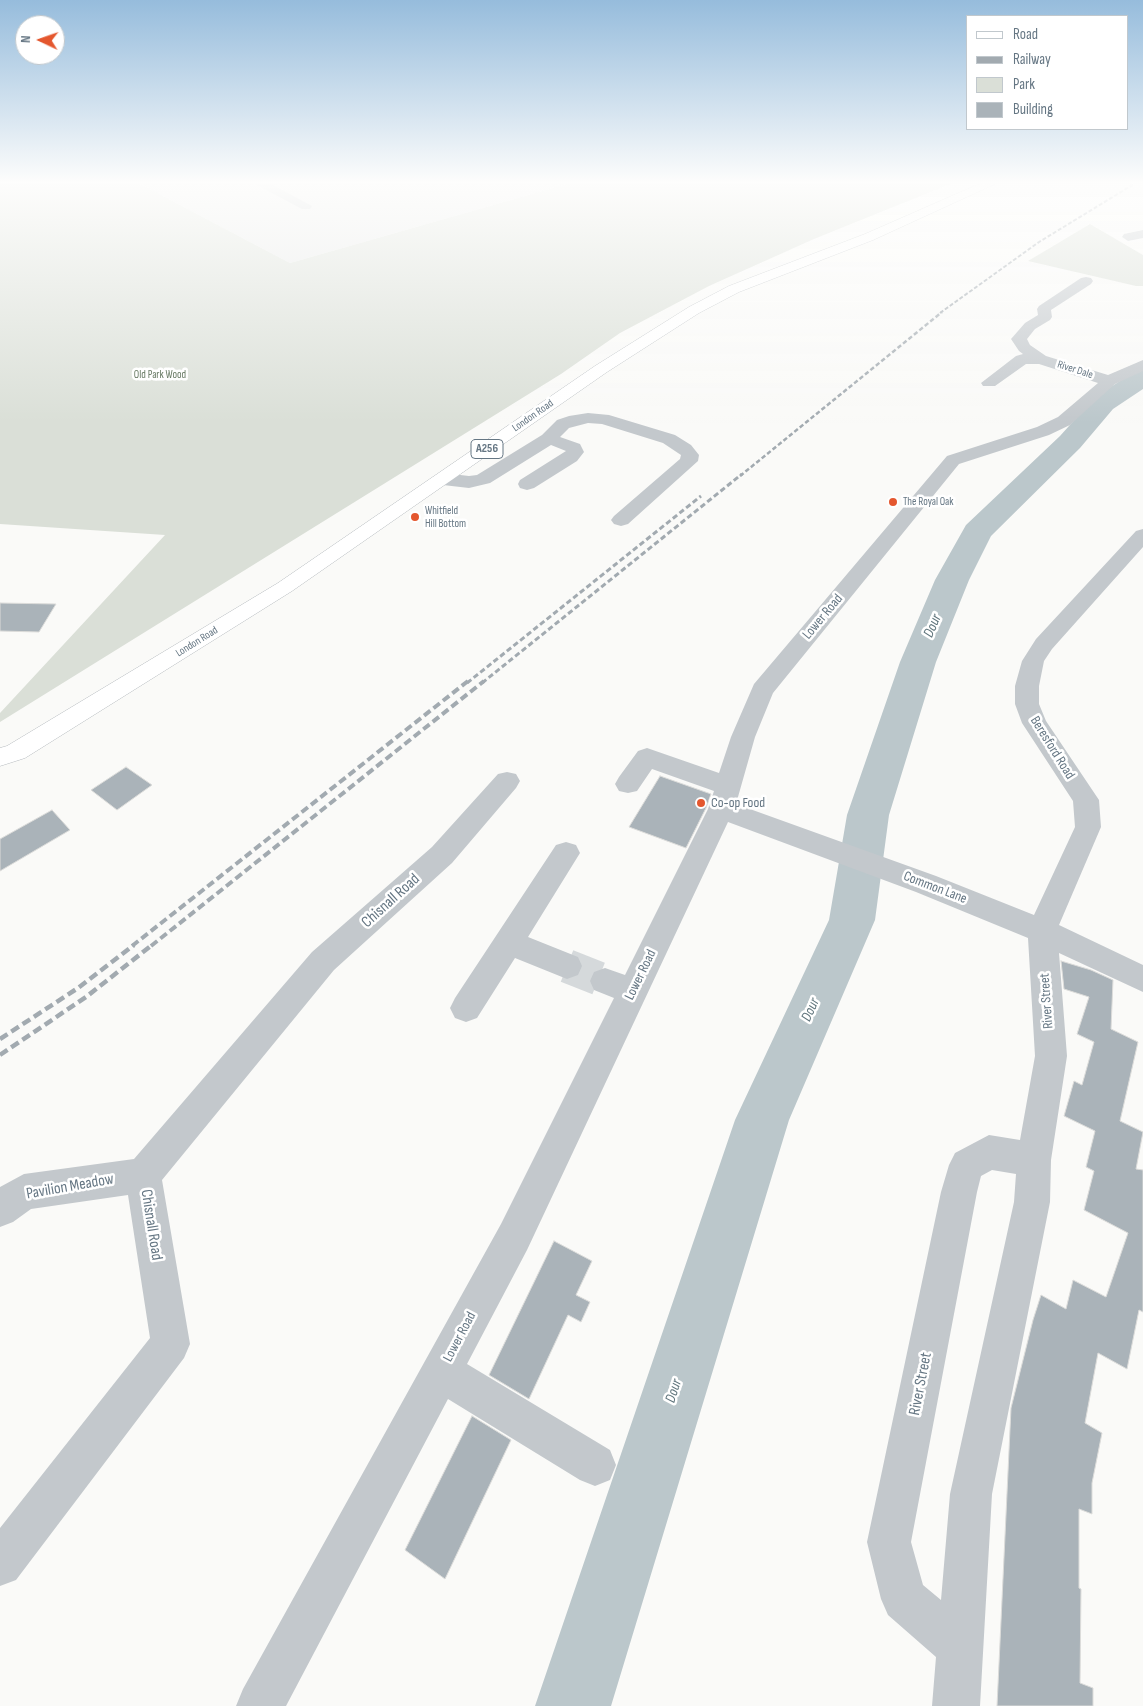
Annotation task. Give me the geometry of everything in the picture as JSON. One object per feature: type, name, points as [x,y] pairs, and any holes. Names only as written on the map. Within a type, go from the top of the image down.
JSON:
[{"type":"main road","name":"London Road","points":[[0,757],[16,752],[285,587],[601,370],[694,310],[734,289],[800,264]]},
{"type":"street","name":"River Dale","points":[[1086,282],[1044,309],[1045,317],[1030,326],[1019,339],[1024,348],[1040,359],[1110,381]]},
{"type":"street","name":"River Dale","points":[[989,383],[1022,359],[1040,359]]},
{"type":"street","name":"Lower Road","points":[[260,1706],[514,1236],[619,987],[725,797],[742,739],[762,690],[953,460],[1044,432],[1064,421],[1110,381],[1143,365]]},
{"type":"street","points":[[443,479],[469,482],[483,479],[548,439],[563,424],[569,421],[596,418],[669,439],[685,449],[690,455],[689,460],[621,520]]},
{"type":"street","points":[[527,484],[571,457],[575,452],[574,448],[564,443],[548,439]]},
{"type":"street","name":"Beresford Road","points":[[1042,931],[1088,827],[1086,800],[1034,723],[1027,704],[1027,686],[1033,661],[1044,644],[1143,535]]},
{"type":"street","name":"Common Lane","points":[[628,784],[646,757],[815,843],[926,884],[1042,931],[1143,979]]},
{"type":"street","name":"Chisnall Road","points":[[0,1564],[170,1344],[143,1175],[323,961],[442,855],[507,782]]},
{"type":"street","points":[[466,1008],[566,853]]},
{"type":"street","name":"River Street","points":[[956,1706],[971,1494],[1032,1202],[1034,1160],[1051,1056],[1042,931]]},
{"type":"street","points":[[509,942],[567,966]]},
{"type":"street","name":"River Street","points":[[960,1647],[904,1600],[889,1542],[959,1192],[967,1166],[989,1152],[1034,1160]]},
{"type":"street","name":"Pavilion Meadow","points":[[0,1210],[24,1192],[143,1175]]},
{"type":"street","points":[[442,1371],[595,1466]]},
{"type":"green space","name":"Old Park Wood","points":[[0,264],[759,264],[709,286],[620,333],[561,374],[0,722],[0,713],[165,535],[0,524]]},
{"type":"green space","points":[[1039,264],[1143,264],[1143,286]]},
{"type":"building","points":[[0,603],[56,604],[39,632],[0,631]]},
{"type":"building","points":[[126,767],[152,785],[117,810],[91,790]]},
{"type":"building","points":[[660,776],[711,794],[686,848],[629,827]]},
{"type":"building","points":[[52,810],[70,830],[0,871],[0,839]]},
{"type":"building","points":[[1061,961],[1091,970],[1113,980],[1111,1029],[1138,1042],[1120,1121],[1143,1132],[1136,1169],[1143,1170],[1143,1312],[1139,1310],[1127,1369],[1098,1353],[1085,1423],[1102,1433],[1092,1483],[1092,1514],[1079,1509],[1079,1588],[1081,1589],[1080,1683],[1093,1688],[1093,1706],[997,1706],[1011,1408],[1033,1320],[1041,1295],[1066,1309],[1073,1280],[1106,1297],[1128,1233],[1084,1210],[1094,1171],[1086,1167],[1095,1131],[1064,1116],[1074,1081],[1082,1085],[1094,1042],[1077,1034],[1089,997],[1064,989]]},
{"type":"building","points":[[554,1241],[592,1261],[576,1295],[590,1302],[581,1322],[568,1315],[529,1399],[489,1375]]},
{"type":"building","points":[[472,1416],[511,1440],[445,1579],[405,1550]]},
{"type":"waterway","name":"Dour","points":[[573,1706],[762,1120],[852,920],[868,815],[918,662],[952,580],[977,532],[1070,442],[1104,403],[1143,377]]},
{"type":"tunnel","points":[[567,966],[605,981]]},
{"type":"railway","points":[[940,313],[1009,264]]},
{"type":"railway","points":[[740,476],[942,312]]},
{"type":"railway","points":[[482,683],[742,474]]},
{"type":"railway","points":[[467,683],[701,496]]},
{"type":"railway","points":[[132,946],[468,681]]},
{"type":"railway","points":[[151,946],[484,681]]},
{"type":"railway","points":[[0,1039],[78,988],[134,945]]},
{"type":"railway","points":[[0,1055],[86,997],[152,945]]},
{"type":"place","name":"The Royal Oak","points":[[893,502]]},
{"type":"place","name":"Whitfield Hill Bottom","points":[[415,517]]},
{"type":"place","name":"Co-op Food","points":[[701,803]]}]
